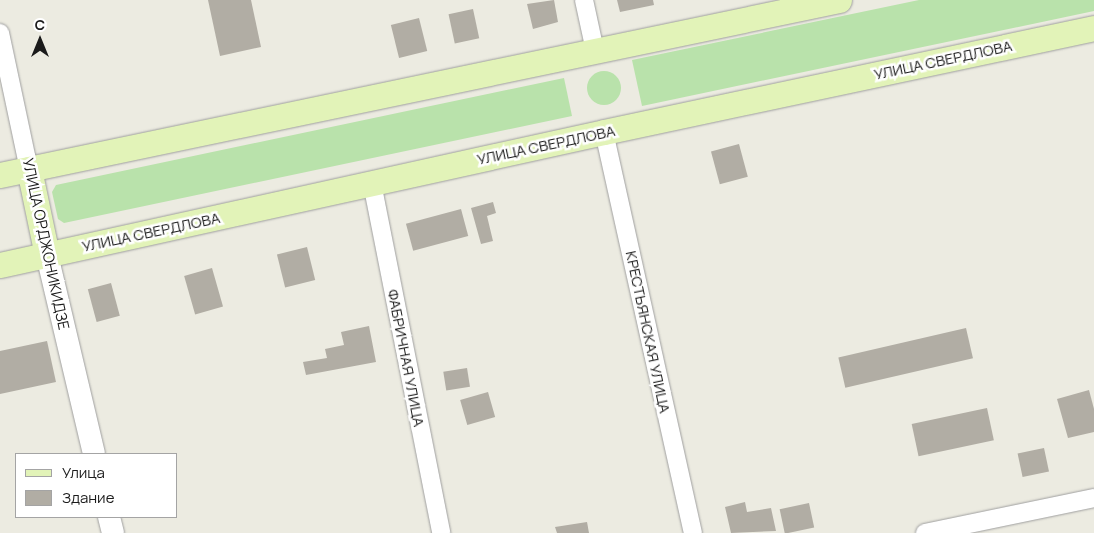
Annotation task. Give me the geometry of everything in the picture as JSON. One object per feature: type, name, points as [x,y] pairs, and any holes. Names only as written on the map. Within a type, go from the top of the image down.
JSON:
[{"type":"main road","points":[[0,175],[839,0]]},
{"type":"main road","name":"УЛИЦА СВЕРДЛОВА","points":[[0,266],[604,132],[1094,28]]},
{"type":"main road","name":"УЛИЦА ОРДЖОНИКИДЗЕ","points":[[29,169],[47,255]]},
{"type":"street","points":[[584,0],[595,51]]},
{"type":"street","name":"УЛИЦА ОРДЖОНИКИДЗЕ","points":[[0,33],[29,169]]},
{"type":"street","name":"КРЕСТЬЯНСКАЯ УЛИЦА","points":[[604,132],[692,533]]},
{"type":"street","name":"ФАБРИЧНАЯ УЛИЦА","points":[[372,183],[441,533]]},
{"type":"street","name":"УЛИЦА ОРДЖОНИКИДЗЕ","points":[[47,255],[94,453]]},
{"type":"street","points":[[924,533],[1094,498]]},
{"type":"street","points":[[109,518],[113,533]]},
{"type":"green space","points":[[919,0],[1094,0],[1094,11],[642,106],[632,60]]},
{"type":"green space","points":[[604,71],[616,76],[621,88],[616,100],[604,105],[592,100],[587,88],[592,76]]},
{"type":"green space","points":[[564,78],[572,116],[64,223],[58,219],[52,192],[56,185]]},
{"type":"building","points":[[208,0],[251,0],[261,47],[220,56]]},
{"type":"building","points":[[554,0],[558,22],[533,29],[527,4]]},
{"type":"building","points":[[617,0],[653,0],[654,5],[620,12]]},
{"type":"building","points":[[473,9],[479,38],[455,44],[449,14]]},
{"type":"building","points":[[419,18],[427,51],[399,58],[391,25]]},
{"type":"building","points":[[739,144],[748,177],[720,184],[711,152]]},
{"type":"building","points":[[493,202],[496,213],[487,216],[493,241],[481,244],[471,208]]},
{"type":"building","points":[[461,209],[468,236],[413,251],[406,224]]},
{"type":"building","points":[[307,247],[315,280],[285,287],[277,254]]},
{"type":"building","points":[[212,268],[223,306],[195,314],[184,276]]},
{"type":"building","points":[[111,283],[120,316],[97,322],[88,289]]},
{"type":"building","points":[[369,326],[376,362],[306,375],[303,362],[327,358],[325,349],[344,345],[341,332]]},
{"type":"building","points":[[966,328],[973,358],[845,388],[838,357]]},
{"type":"building","points":[[47,341],[56,382],[0,394],[0,351]]},
{"type":"building","points":[[467,368],[470,387],[446,391],[443,372]]},
{"type":"building","points":[[1089,390],[1094,409],[1094,432],[1068,438],[1057,399]]},
{"type":"building","points":[[488,392],[495,417],[467,425],[460,400]]},
{"type":"building","points":[[987,408],[994,440],[919,456],[912,424]]},
{"type":"building","points":[[1044,448],[1049,471],[1023,477],[1018,454]]},
{"type":"building","points":[[745,502],[747,512],[771,508],[776,531],[731,533],[725,507]]},
{"type":"building","points":[[809,503],[814,527],[785,533],[780,509]]},
{"type":"building","points":[[587,522],[589,533],[557,533],[555,527]]}]
